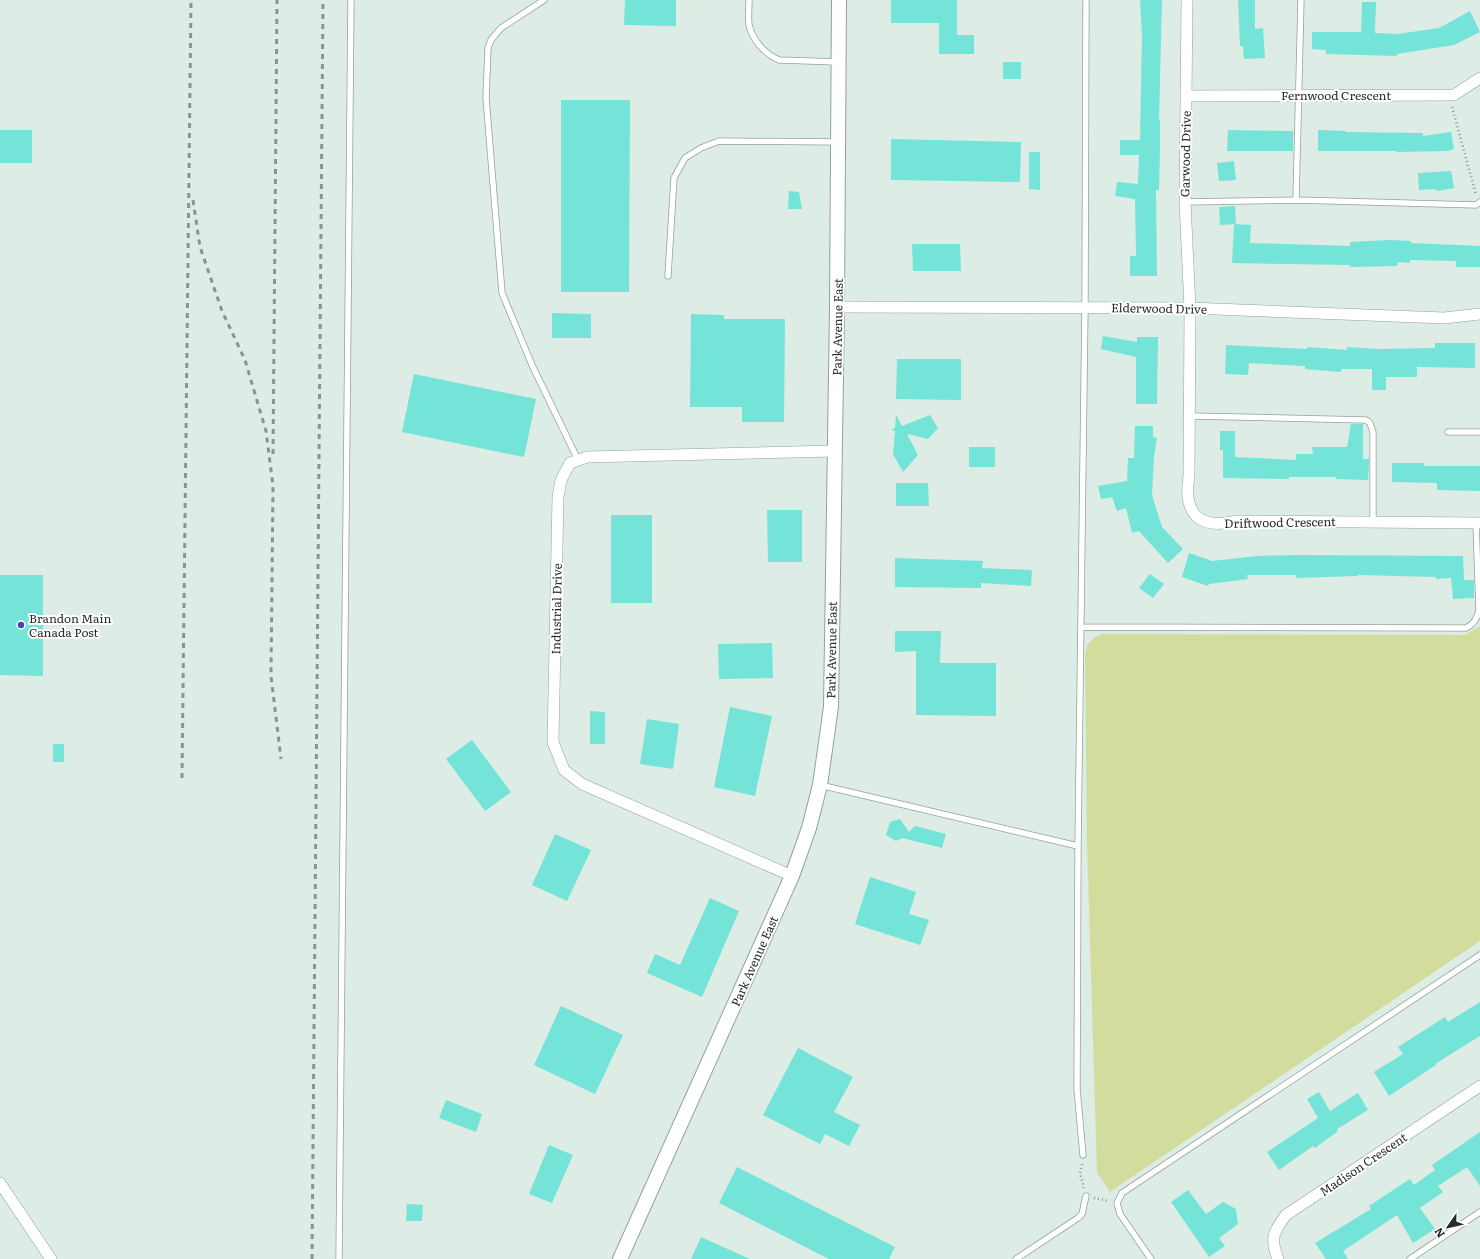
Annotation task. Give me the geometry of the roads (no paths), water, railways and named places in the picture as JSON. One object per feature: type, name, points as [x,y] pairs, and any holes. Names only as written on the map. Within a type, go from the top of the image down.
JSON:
[{"type":"street","name":"Park Avenue East","points":[[620,1259],[792,876],[820,785],[830,707],[837,307],[839,0]]},
{"type":"street","name":"Garwood Drive","points":[[1187,0],[1185,202],[1190,308]]},
{"type":"street","name":"Fernwood Crescent","points":[[1186,96],[1454,95],[1480,78]]},
{"type":"street","name":"Elderwood Drive","points":[[837,307],[1190,308],[1444,318],[1480,314]]},
{"type":"street","name":"Driftwood Crescent","points":[[1190,308],[1190,416],[1187,499],[1191,510],[1198,518],[1210,523],[1222,524],[1236,521],[1478,523]]},
{"type":"street","points":[[578,460],[588,457],[834,451]]},
{"type":"street","name":"Industrial Drive","points":[[578,460],[570,463],[561,480],[558,497],[553,742],[564,770],[582,784],[792,876]]},
{"type":"street","name":"Madison Crescent","points":[[1278,1259],[1273,1245],[1276,1228],[1286,1215],[1480,1086]]},
{"type":"street","points":[[0,1183],[51,1259]]},
{"type":"lane","points":[[339,1259],[351,0]]},
{"type":"lane","points":[[544,0],[501,28],[491,40],[488,48],[486,98],[502,293],[532,365],[578,460]]},
{"type":"lane","points":[[749,0],[749,25],[757,43],[770,56],[779,60],[839,62]]},
{"type":"lane","points":[[1083,1156],[1077,1089],[1078,846],[1085,307],[1086,0]]},
{"type":"lane","points":[[1296,200],[1301,0]]},
{"type":"lane","points":[[668,276],[674,178],[685,158],[701,148],[719,141],[838,142]]},
{"type":"lane","points":[[1185,202],[1296,200],[1476,205],[1479,203]]},
{"type":"lane","points":[[1190,416],[1366,420],[1370,423],[1373,432],[1373,521]]},
{"type":"lane","points":[[1448,432],[1480,432]]},
{"type":"lane","points":[[1082,627],[1466,628],[1474,622],[1478,616],[1479,609],[1478,523]]},
{"type":"lane","points":[[820,785],[1078,846]]},
{"type":"lane","points":[[1151,1259],[1120,1214],[1118,1202],[1122,1193],[1480,955]]},
{"type":"lane","points":[[1016,1259],[1078,1218],[1082,1214],[1086,1196]]},
{"type":"lane","points":[[1410,1259],[1480,1212]]},
{"type":"railway","points":[[182,778],[191,0]]},
{"type":"railway","points":[[273,454],[277,0]]},
{"type":"railway","points":[[312,1259],[323,0]]},
{"type":"railway","points":[[193,200],[200,247],[222,311],[245,360],[266,431],[273,486],[271,676],[281,759]]},
{"type":"place","name":"Brandon Main Canada Post","points":[[21,625]]}]
